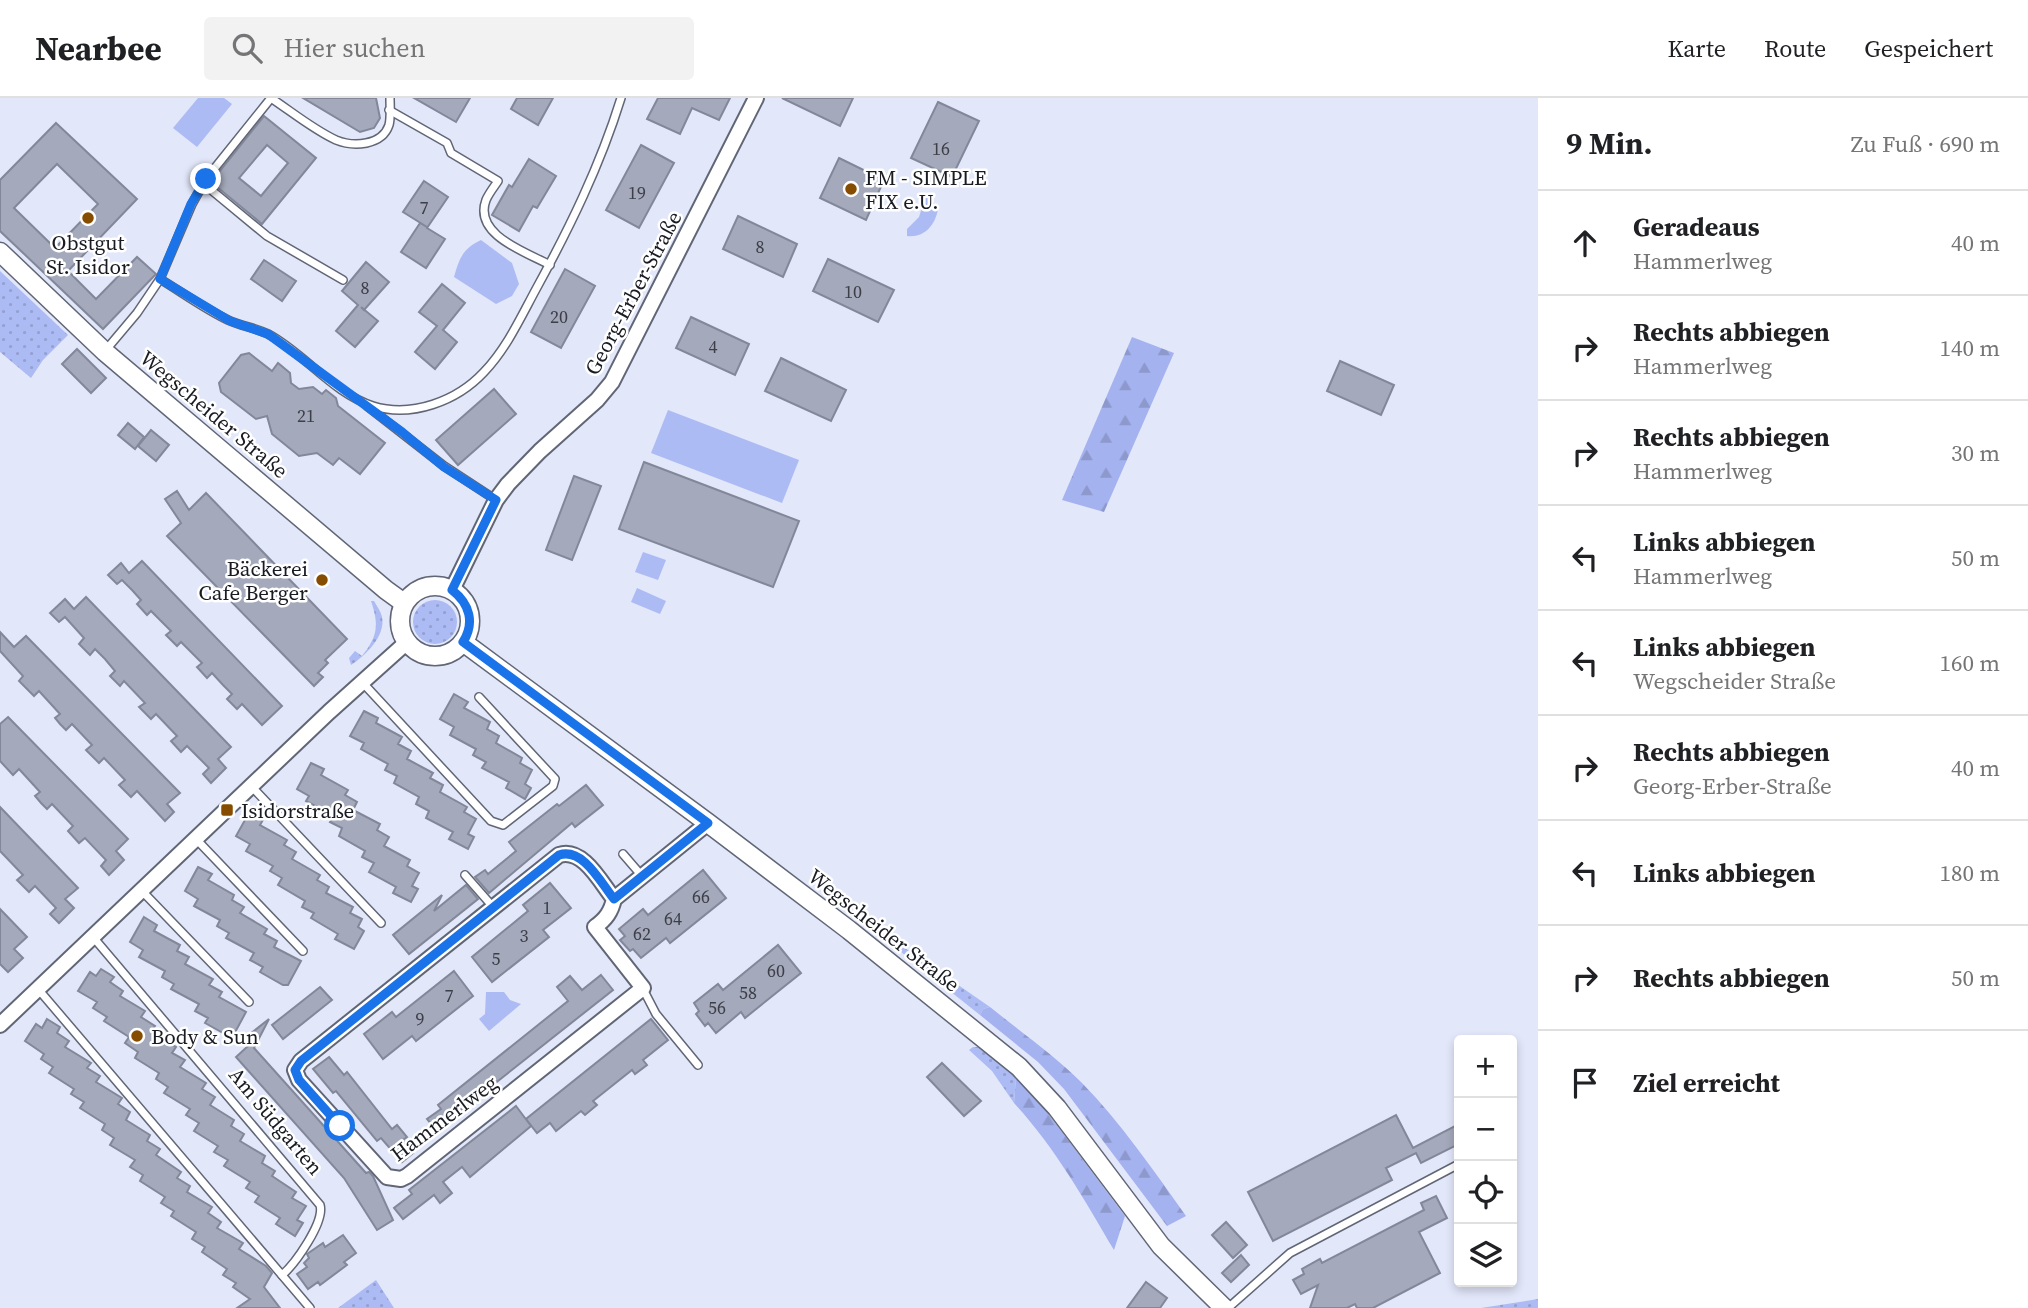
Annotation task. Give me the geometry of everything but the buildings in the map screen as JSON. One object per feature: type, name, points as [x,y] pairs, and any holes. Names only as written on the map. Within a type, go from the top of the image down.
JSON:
[{"type":"street","name":"Georg-Erber-Straße","points":[[452,590],[496,500],[540,451],[597,400],[612,382],[756,98]]},
{"type":"street","name":"Wegscheider Straße","points":[[0,252],[105,352],[404,603]]},
{"type":"street","points":[[428,586],[452,590],[465,603],[468,611],[470,627],[463,642],[449,653],[430,656],[420,653],[407,642],[400,625],[404,603],[428,586]]},
{"type":"street","points":[[0,1025],[407,642]]},
{"type":"street","name":"Wegscheider Straße","points":[[463,642],[849,930],[1019,1067],[1057,1108],[1161,1246],[1226,1308]]},
{"type":"street","points":[[643,988],[595,927],[605,919],[614,899],[708,823]]},
{"type":"street","name":"Hammerlweg","points":[[614,899],[580,858],[565,853],[301,1061],[295,1070],[299,1080],[387,1177],[401,1179],[408,1177],[643,988]]},
{"type":"lane","points":[[105,352],[160,279],[191,204],[204,184],[271,98],[337,141],[356,144],[373,142],[382,136],[388,126],[390,98]]},
{"type":"lane","points":[[354,397],[373,406],[414,410],[446,401],[471,384],[499,354],[550,265],[599,161],[621,98]]},
{"type":"lane","points":[[389,110],[447,143],[451,153],[498,181],[486,200],[486,223],[492,232],[550,265]]},
{"type":"lane","points":[[204,184],[267,236],[343,280]]},
{"type":"lane","points":[[160,279],[230,321],[268,334],[444,467],[496,500]]},
{"type":"lane","points":[[362,682],[491,821],[503,825],[554,786],[555,779],[479,697]]},
{"type":"lane","points":[[252,787],[381,923]]},
{"type":"lane","points":[[196,839],[303,951]]},
{"type":"lane","points":[[623,854],[642,876]]},
{"type":"lane","points":[[465,875],[494,908]]},
{"type":"lane","points":[[141,890],[249,1002]]},
{"type":"lane","name":"Am Südgarten","points":[[92,937],[320,1205],[321,1217],[291,1267],[282,1275]]},
{"type":"lane","points":[[643,988],[656,1014],[698,1065]]},
{"type":"lane","points":[[38,989],[310,1308]]},
{"type":"lane","points":[[1226,1308],[1290,1253],[1454,1167]]},
{"type":"shaded area","points":[[198,98],[224,98],[232,104],[197,147],[173,128]]},
{"type":"shaded area","points":[[929,196],[938,209],[934,221],[923,233],[907,236],[907,229],[919,217],[925,198]]},
{"type":"shaded area","points":[[481,240],[512,263],[519,284],[512,296],[496,304],[454,277],[463,255]]},
{"type":"shaded area","points":[[0,271],[68,335],[43,360],[31,378],[0,352]]},
{"type":"shaded area","points":[[668,410],[799,460],[782,503],[651,453]]},
{"type":"shaded area","points":[[643,552],[666,560],[658,580],[635,572]]},
{"type":"shaded area","points":[[637,588],[666,601],[660,614],[631,602]]},
{"type":"shaded area","points":[[435,600],[444,601],[451,606],[456,613],[456,631],[451,638],[444,643],[435,644],[426,643],[419,638],[414,631],[413,622],[414,613],[419,606],[426,601]]},
{"type":"shaded area","points":[[371,601],[374,601],[381,615],[381,631],[362,656],[374,636],[376,624]]},
{"type":"shaded area","points":[[355,651],[362,656],[351,665],[349,658]]},
{"type":"shaded area","points":[[837,901],[990,1007],[983,1009],[980,1015]]},
{"type":"shaded area","points":[[486,992],[504,992],[510,1000],[521,1004],[489,1031],[479,1019],[485,1014]]},
{"type":"shaded area","points":[[982,1047],[1016,1078],[1014,1103],[992,1071],[969,1050]]},
{"type":"shaded area","points":[[376,1280],[394,1308],[338,1308]]},
{"type":"shaded area","points":[[1538,1299],[1538,1308],[1481,1308]]},
{"type":"green space","points":[[1132,337],[1174,353],[1104,512],[1062,500]]},
{"type":"green space","points":[[990,1007],[1049,1053],[1082,1083],[1124,1131],[1186,1216],[1167,1226],[1064,1089],[1038,1062],[980,1015],[983,1009]]},
{"type":"green space","points":[[1016,1078],[1035,1096],[1125,1216],[1114,1250],[1055,1155],[1014,1103]]},
{"type":"place","name":"FM - SIMPLE FIX e.U.","points":[[851,189]]},
{"type":"place","name":"Obstgut St. Isidor","points":[[88,218]]},
{"type":"place","name":"Bäckerei Cafe Berger","points":[[322,580]]},
{"type":"place","name":"Isidorstraße","points":[[227,810]]},
{"type":"place","name":"Body & Sun","points":[[137,1036]]},
{"type":"route","points":[[206,179],[191,204],[160,279],[230,321],[268,334],[402,432],[444,467],[496,500],[452,590],[465,603],[468,611],[470,627],[463,642],[708,823],[614,899],[580,858],[570,853],[559,855],[301,1061],[295,1070],[299,1080],[340,1126]]}]
